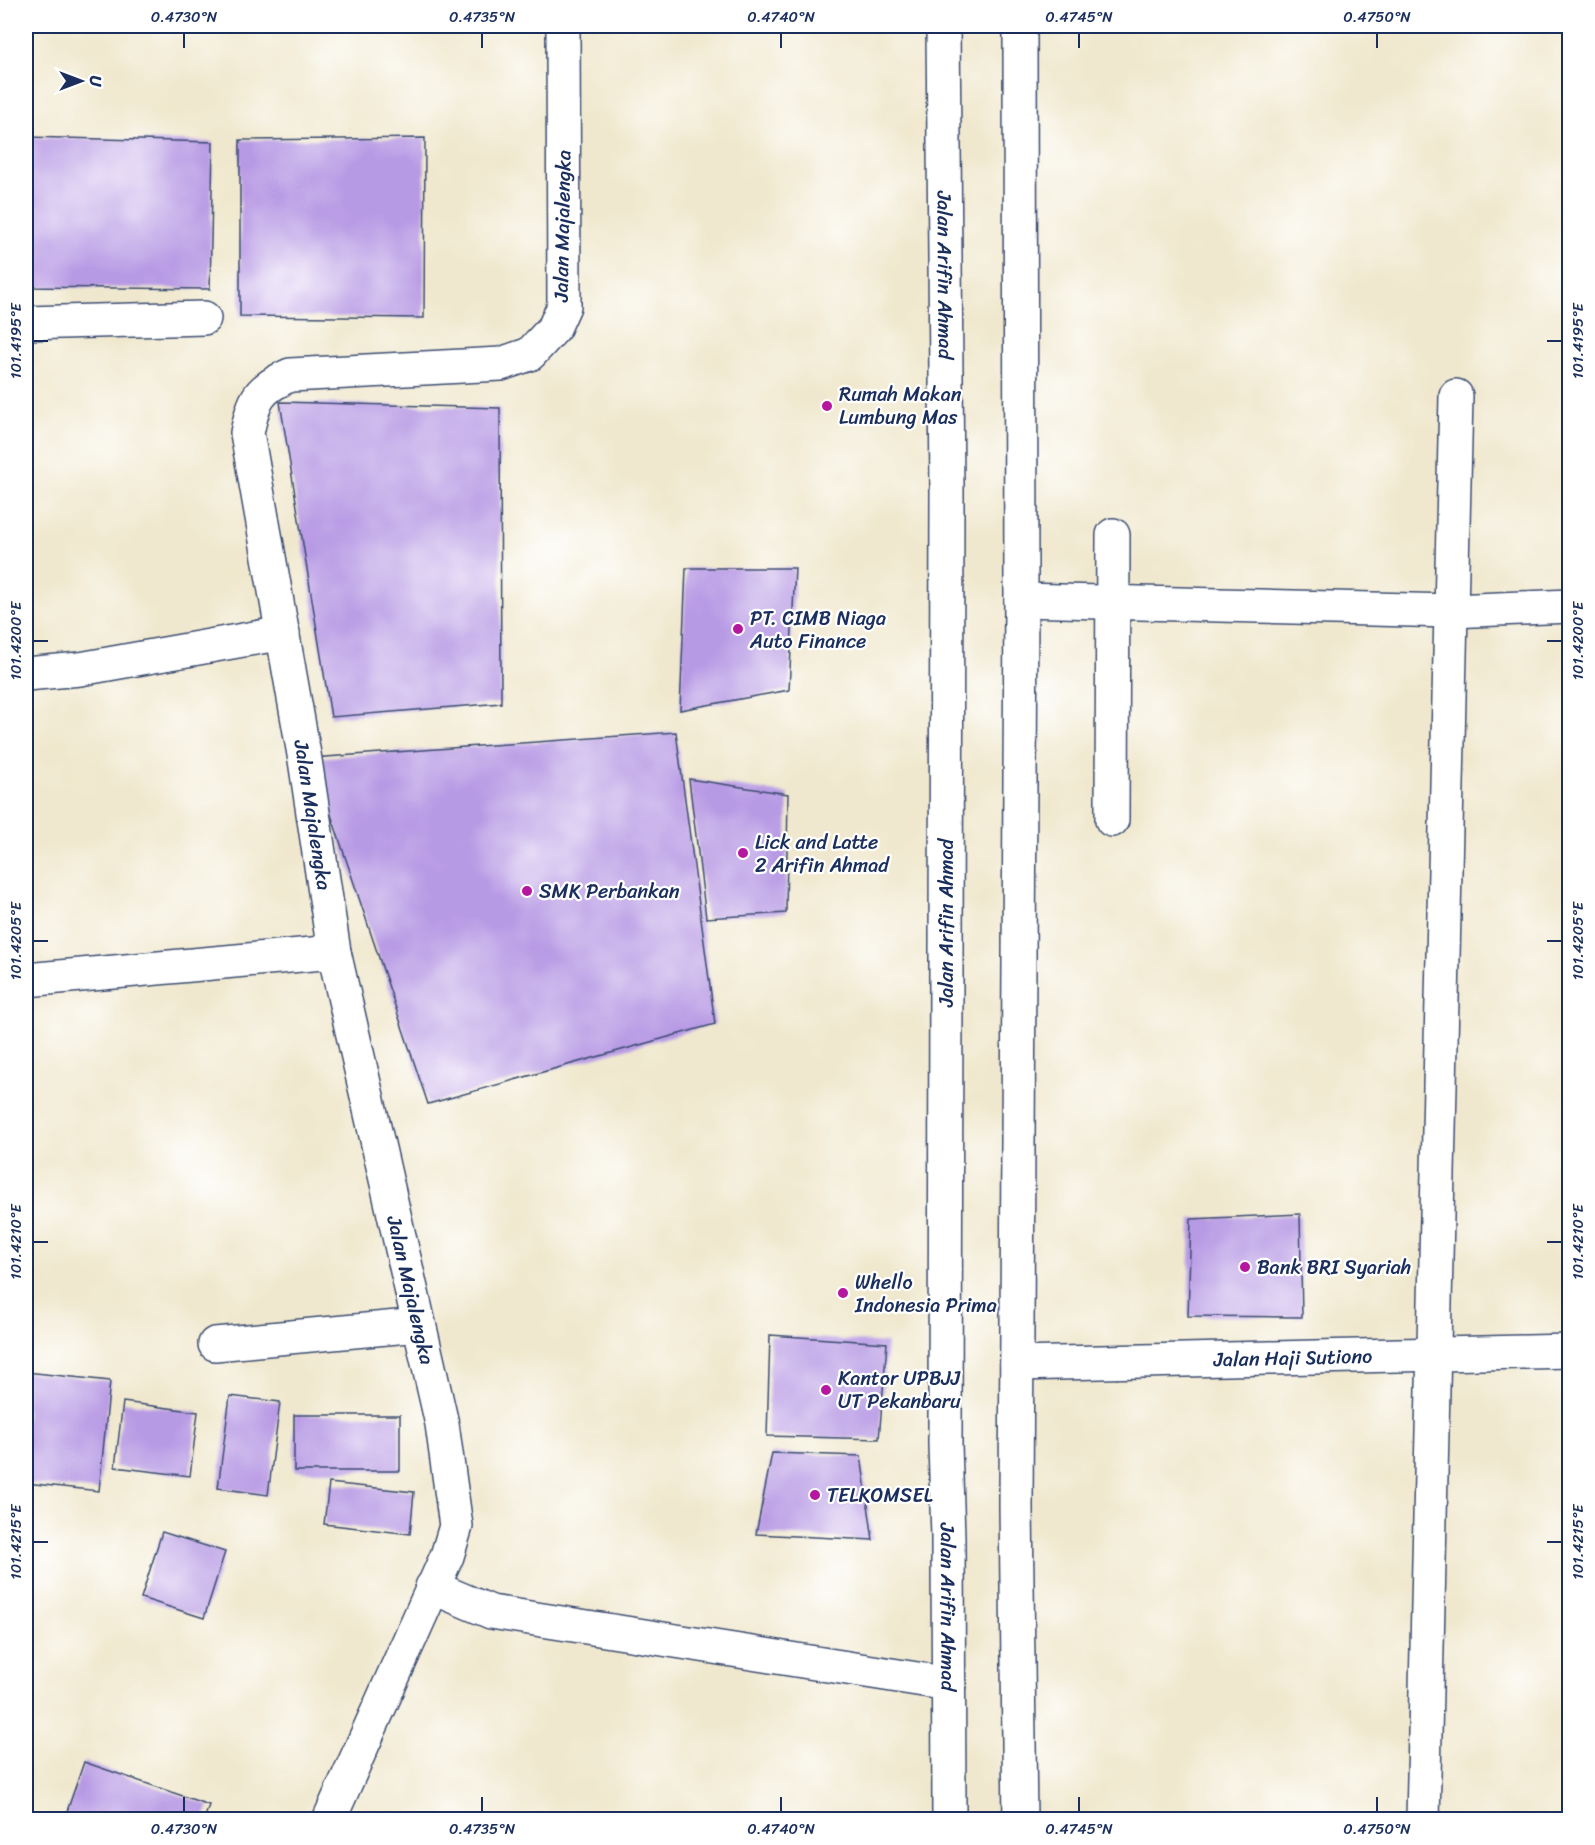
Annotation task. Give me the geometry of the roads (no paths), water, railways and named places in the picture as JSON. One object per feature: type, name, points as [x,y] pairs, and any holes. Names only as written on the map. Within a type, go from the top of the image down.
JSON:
[{"type":"street","name":"Jalan Majalengka","points":[[329,1820],[447,1556],[456,1526],[442,1424],[334,952],[305,760],[247,433],[259,395],[271,384],[290,375],[501,364],[530,354],[554,328],[564,306],[563,26]]},
{"type":"street","name":"Jalan Arifin Ahmad","points":[[943,26],[947,479],[945,1445],[948,1537],[949,1820]]},
{"type":"street","points":[[1020,26],[1016,1506],[1020,1820]]},
{"type":"street","points":[[26,322],[204,318]]},
{"type":"street","points":[[1423,1820],[1456,396]]},
{"type":"street","points":[[1112,820],[1113,536]]},
{"type":"street","points":[[1020,600],[1451,610],[1569,606]]},
{"type":"street","points":[[26,674],[80,669],[283,633]]},
{"type":"street","points":[[26,980],[334,952]]},
{"type":"street","points":[[215,1344],[419,1325]]},
{"type":"street","name":"Jalan Haji Sutiono","points":[[1017,1364],[1569,1351]]},
{"type":"street","points":[[432,1587],[491,1612],[949,1684]]},
{"type":"place","name":"Rumah Makan Lumbung Mas","points":[[827,406]]},
{"type":"place","name":"PT. CIMB Niaga Auto Finance","points":[[738,629]]},
{"type":"place","name":"Lick and Latte 2 Arifin Ahmad","points":[[743,853]]},
{"type":"place","name":"SMK Perbankan","points":[[527,891]]},
{"type":"place","name":"Bank BRI Syariah","points":[[1245,1267]]},
{"type":"place","name":"Whello Indonesia Prima","points":[[843,1293]]},
{"type":"place","name":"Kantor UPBJJ UT Pekanbaru","points":[[826,1390]]},
{"type":"place","name":"TELKOMSEL","points":[[815,1495]]}]
